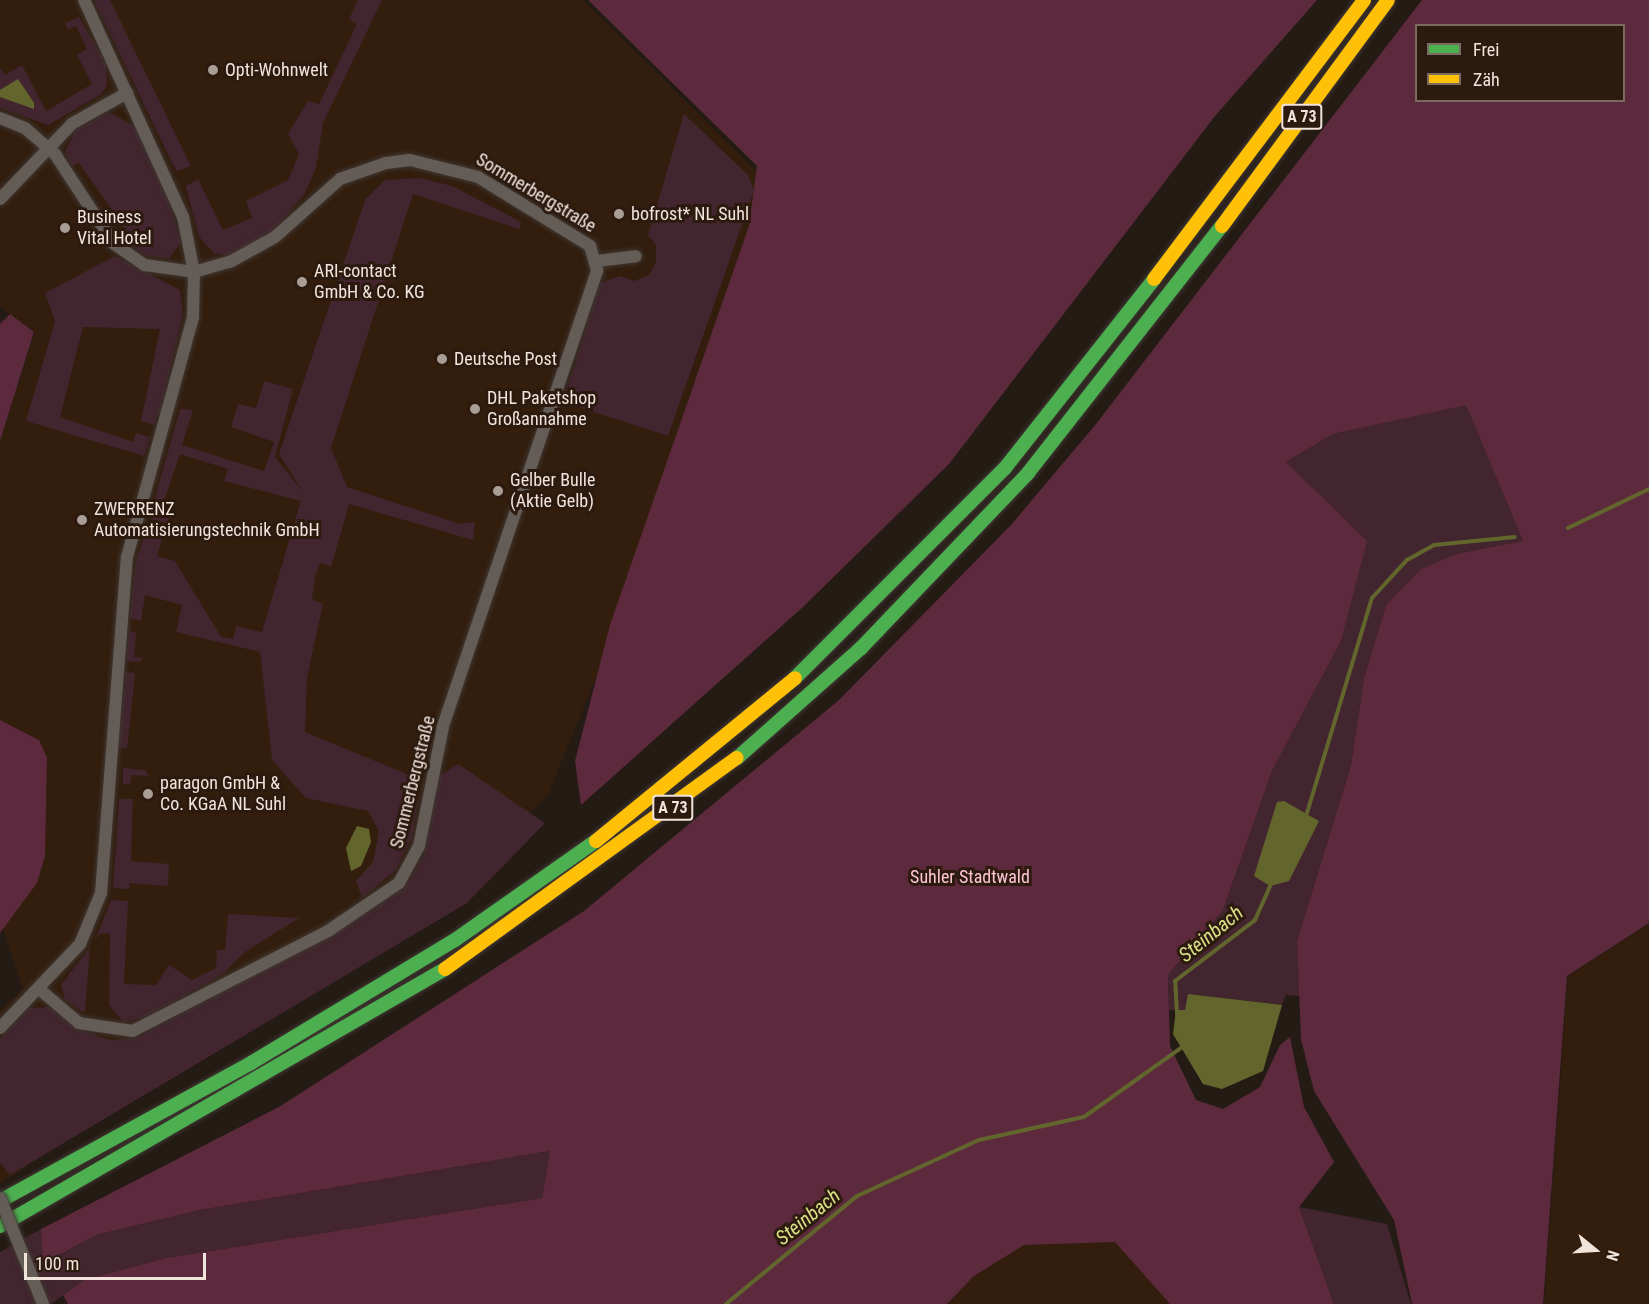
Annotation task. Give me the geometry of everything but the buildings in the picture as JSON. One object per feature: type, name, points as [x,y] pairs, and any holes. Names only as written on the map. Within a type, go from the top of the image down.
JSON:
[{"type":"highway","name":"A 73","points":[[0,1200],[251,1064],[455,940],[575,858],[694,766],[840,639],[1005,468],[1200,222],[1364,0]]},
{"type":"highway","name":"A 73","points":[[0,1226],[464,958],[710,781],[861,648],[1029,473],[1216,234],[1388,0]]},
{"type":"street","points":[[0,1028],[80,944],[101,893],[127,557],[184,361],[194,272],[183,217],[84,0]]},
{"type":"street","points":[[0,199],[46,147],[73,123],[127,93]]},
{"type":"street","points":[[0,118],[46,147],[127,255],[145,265],[194,272]]},
{"type":"street","name":"Sommerbergstraße","points":[[39,989],[79,1023],[133,1031],[328,931],[399,883],[419,846],[437,748],[560,391],[597,261],[590,246],[478,177],[410,160],[386,163],[340,179],[255,250],[194,272]]},
{"type":"street","name":"Sommerbergstraße","points":[[597,261],[636,256]]},
{"type":"street","points":[[0,1200],[43,1304]]},
{"type":"shaded area","points":[[0,0],[583,0],[772,187],[672,492],[547,797],[421,900],[0,1184],[0,1011],[23,989],[3,928],[37,883],[45,856],[47,757],[39,740],[0,720],[0,442],[35,332],[0,307]]},
{"type":"shaded area","points":[[94,0],[110,0],[191,166],[177,171],[173,165]]},
{"type":"shaded area","points":[[358,0],[382,0],[323,123],[316,168],[304,195],[273,231],[251,246],[231,255],[215,254],[199,237],[186,186],[198,179],[223,230],[252,218],[246,201],[288,180],[299,154],[288,134],[308,101],[319,104],[357,24],[349,19]]},
{"type":"shaded area","points":[[79,17],[106,64],[107,86],[100,95],[48,125],[0,108],[0,68],[5,75],[22,65],[46,111],[92,84],[77,55],[87,49],[76,26],[68,30],[65,23]]},
{"type":"shaded area","points":[[18,79],[34,103],[34,109],[0,97],[0,90]]},
{"type":"shaded area","points":[[110,112],[135,127],[164,187],[181,242],[169,259],[145,255],[123,240],[129,234],[79,163],[72,166],[65,152],[76,129]]},
{"type":"shaded area","points":[[684,114],[748,175],[754,190],[668,436],[563,402],[600,283],[620,276],[634,281],[649,275],[656,262],[656,245],[648,235]]},
{"type":"shaded area","points":[[420,178],[452,186],[521,222],[519,229],[413,194],[331,448],[347,487],[460,524],[475,522],[473,540],[349,504],[331,567],[320,563],[315,577],[312,599],[323,604],[307,677],[305,732],[421,780],[412,837],[395,871],[362,898],[356,881],[373,862],[379,831],[368,811],[306,798],[272,760],[260,652],[176,632],[182,605],[145,595],[141,621],[130,618],[136,560],[147,530],[163,536],[157,556],[175,561],[221,637],[233,639],[236,626],[262,632],[301,501],[224,481],[228,469],[180,454],[161,510],[171,513],[167,524],[149,518],[180,409],[193,410],[182,445],[264,471],[274,442],[231,427],[238,404],[256,408],[264,381],[293,389],[275,457],[304,493],[279,454],[365,200],[385,180]]},
{"type":"shaded area","points":[[115,256],[180,290],[183,315],[161,407],[154,425],[141,421],[160,329],[83,327],[60,417],[133,442],[136,433],[150,437],[144,456],[26,421],[55,321],[45,293]]},
{"type":"shaded area","points":[[1466,404],[1523,541],[1460,553],[1386,605],[1364,678],[1351,765],[1297,941],[1300,996],[1286,995],[1282,1005],[1188,994],[1185,1010],[1169,1010],[1168,975],[1223,910],[1272,771],[1341,641],[1286,462],[1333,434]]},
{"type":"shaded area","points":[[129,631],[136,632],[134,657],[143,658],[140,662],[126,661]]},
{"type":"shaded area","points":[[126,672],[135,673],[127,749],[118,748]]},
{"type":"shaded area","points":[[458,764],[545,823],[467,903],[10,1175],[0,1163],[0,1039],[28,1008],[49,1007],[80,1030],[110,1040],[136,1038],[345,927],[406,885],[424,855],[437,777]]},
{"type":"shaded area","points":[[123,768],[145,770],[149,776],[132,775],[130,784],[123,784]]},
{"type":"shaded area","points":[[119,799],[133,799],[131,861],[169,864],[168,886],[130,883],[129,889],[113,888]]},
{"type":"shaded area","points":[[1284,801],[1319,821],[1289,881],[1270,886],[1254,876],[1277,802]]},
{"type":"shaded area","points":[[357,826],[369,829],[371,842],[361,866],[351,871],[346,848]]},
{"type":"shaded area","points":[[111,900],[128,901],[124,984],[156,985],[169,965],[192,980],[216,968],[217,950],[225,950],[228,914],[299,918],[245,952],[223,974],[148,1016],[123,1022],[109,1005],[110,934],[101,933],[95,940]]},
{"type":"shaded area","points":[[1649,924],[1649,1304],[1544,1304],[1568,976]]},
{"type":"shaded area","points":[[90,947],[85,1011],[83,1012],[65,1000],[61,985]]},
{"type":"shaded area","points":[[1188,994],[1282,1005],[1263,1071],[1222,1089],[1203,1084],[1173,1034],[1176,1010],[1185,1010]]},
{"type":"shaded area","points":[[550,1151],[542,1198],[166,1258],[84,1280],[51,1304],[0,1304],[0,1252],[41,1229],[44,1264],[96,1235],[200,1210]]},
{"type":"shaded area","points":[[1299,1207],[1387,1224],[1411,1304],[1334,1304]]},
{"type":"shaded area","points":[[1116,1242],[1170,1304],[947,1304],[974,1276],[1024,1245]]},
{"type":"green space","points":[[588,0],[1317,0],[1215,116],[949,464],[804,606],[581,805],[575,761],[610,625],[749,226],[757,166]]},
{"type":"green space","name":"Suhler Stadtwald","points":[[1422,0],[1649,0],[1649,923],[1567,976],[1543,1304],[1412,1304],[1394,1220],[1314,1091],[1301,1039],[1297,941],[1351,765],[1364,678],[1386,605],[1421,569],[1460,553],[1523,541],[1466,405],[1333,434],[1286,462],[1367,541],[1341,641],[1272,771],[1223,910],[1168,975],[1170,1046],[1196,1100],[1223,1109],[1260,1087],[1280,1045],[1290,1037],[1304,1107],[1334,1162],[1299,1207],[1334,1304],[1170,1304],[1115,1242],[1024,1245],[974,1276],[947,1304],[68,1304],[63,1295],[84,1280],[166,1258],[542,1198],[550,1151],[200,1210],[96,1235],[43,1264],[41,1229],[279,1107],[584,911],[839,700],[1011,525],[1096,424]]},
{"type":"green space","points":[[10,314],[34,332],[0,441],[0,324]]},
{"type":"green space","points":[[0,720],[39,740],[47,757],[45,856],[37,883],[0,933]]},
{"type":"waterway","name":"Steinbach","points":[[1568,528],[1649,489]]},
{"type":"waterway","name":"Steinbach","points":[[1307,813],[1372,598],[1407,560],[1434,545],[1515,537]]},
{"type":"waterway","name":"Steinbach","points":[[1177,1014],[1175,981],[1255,920],[1272,882]]},
{"type":"waterway","name":"Steinbach","points":[[726,1304],[857,1196],[979,1140],[1084,1117],[1182,1047]]},
{"type":"traffic: fast","points":[[737,758],[861,648],[1028,473],[1222,226]]},
{"type":"traffic: fast","points":[[795,678],[1005,468],[1154,279]]},
{"type":"traffic: fast","points":[[0,1201],[251,1063],[455,940],[596,841]]},
{"type":"traffic: fast","points":[[0,1226],[445,969]]},
{"type":"traffic: slow","points":[[1154,279],[1364,0]]},
{"type":"traffic: slow","points":[[1222,226],[1388,0]]},
{"type":"traffic: slow","points":[[596,841],[795,678]]},
{"type":"traffic: slow","points":[[445,969],[737,758]]},
{"type":"place","name":"Opti-Wohnwelt","points":[[213,70]]},
{"type":"place","name":"bofrost* NL Suhl","points":[[619,214]]},
{"type":"place","name":"Business Vital Hotel","points":[[65,228]]},
{"type":"place","name":"ARI-contact GmbH & Co. KG","points":[[302,282]]},
{"type":"place","name":"Deutsche Post","points":[[442,359]]},
{"type":"place","name":"DHL Paketshop Großannahme","points":[[475,409]]},
{"type":"place","name":"Gelber Bulle (Aktie Gelb)","points":[[498,491]]},
{"type":"place","name":"ZWERRENZ Automatisierungstechnik GmbH","points":[[82,520]]},
{"type":"place","name":"paragon GmbH & Co. KGaA NL Suhl","points":[[148,794]]}]
